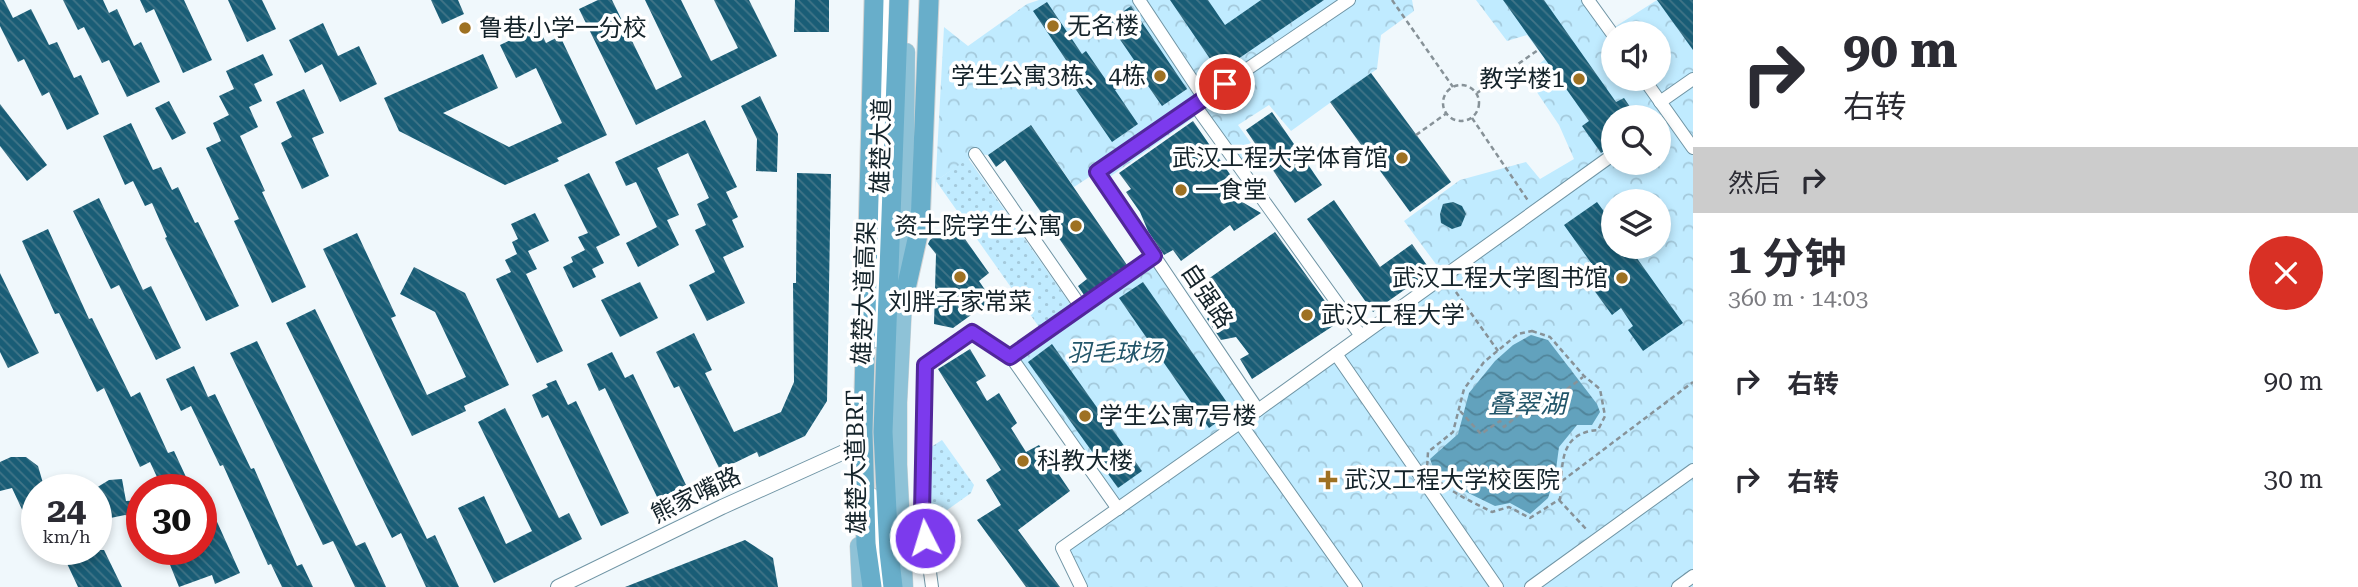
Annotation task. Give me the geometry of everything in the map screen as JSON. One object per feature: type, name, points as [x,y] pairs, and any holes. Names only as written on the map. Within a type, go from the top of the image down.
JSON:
[{"type":"highway","name":"雄楚大道高架","points":[[872,587],[866,544],[863,432],[874,0]]},
{"type":"highway","name":"雄楚大道高架","points":[[893,587],[883,432],[899,0]]},
{"type":"highway","points":[[903,302],[920,226],[929,0]]},
{"type":"main road","name":"雄楚大道","points":[[861,587],[855,447],[866,0]]},
{"type":"main road","name":"雄楚大道","points":[[904,587],[898,402],[903,302],[908,0]]},
{"type":"street","points":[[1139,0],[1199,101],[1361,336]]},
{"type":"street","points":[[1199,101],[1349,0]]},
{"type":"street","points":[[1588,0],[1603,21]]},
{"type":"street","points":[[1660,102],[1693,79]]},
{"type":"street","points":[[1652,91],[1661,105]]},
{"type":"street","name":"自强路","points":[[1199,101],[1097,172],[1258,410]]},
{"type":"street","points":[[1671,124],[1693,148]]},
{"type":"street","points":[[975,154],[1081,307]]},
{"type":"street","points":[[1081,587],[1062,548],[1601,163]]},
{"type":"street","points":[[1010,357],[1154,256]]},
{"type":"street","points":[[932,587],[922,513],[925,365],[972,332],[1010,357],[1118,509]]},
{"type":"street","points":[[1336,354],[1497,587]]},
{"type":"street","points":[[1240,423],[1356,587]]},
{"type":"street","name":"熊家嘴路","points":[[558,587],[722,507],[855,447]]},
{"type":"street","points":[[1531,587],[1693,470]]},
{"type":"street","points":[[1678,587],[1693,576]]},
{"type":"lane","name":"雄楚大道BRT","points":[[874,357],[880,246],[886,0]]},
{"type":"lane","name":"雄楚大道BRT","points":[[874,485],[882,587]]},
{"type":"path","points":[[1392,0],[1453,87]]},
{"type":"path","points":[[1477,93],[1538,50]]},
{"type":"path","points":[[1467,85],[1477,93],[1479,107],[1472,117],[1457,120],[1447,113],[1443,100],[1453,87],[1467,85]]},
{"type":"path","points":[[1416,135],[1447,113]]},
{"type":"path","points":[[1472,117],[1535,211]]},
{"type":"path","points":[[1445,276],[1498,351]]},
{"type":"path","points":[[1532,331],[1550,337],[1584,376],[1600,389],[1605,416],[1598,430],[1583,431],[1569,441],[1563,460],[1559,499],[1530,518],[1509,507],[1492,512],[1436,480],[1427,469],[1428,452],[1453,432],[1464,389],[1484,362],[1518,334],[1532,331]]},
{"type":"path","points":[[1460,411],[1481,434],[1500,421],[1504,427],[1529,406],[1534,414],[1584,376]]},
{"type":"path","points":[[1562,481],[1693,383]]},
{"type":"path","points":[[1559,499],[1596,540]]},
{"type":"green space","points":[[1039,0],[1412,0],[1414,11],[1381,35],[1377,69],[1291,131],[1269,105],[1238,125],[1251,143],[1251,161],[1239,167],[1200,113],[1104,181],[1097,172],[1074,187],[1031,125],[988,155],[975,154],[936,181],[935,191],[944,27],[968,46],[1027,4]]},
{"type":"green space","name":"羽毛球场","points":[[1476,0],[1588,0],[1603,21],[1601,21],[1601,91],[1671,91],[1671,21],[1624,21],[1657,0],[1693,0],[1693,587],[1081,587],[1062,548],[1118,509],[1011,357],[1155,256],[1258,410],[1444,275],[1404,221],[1460,180],[1526,162],[1540,179],[1574,159],[1559,125],[1526,76],[1545,59],[1527,35],[1507,41]]},
{"type":"green space","points":[[968,158],[1071,305],[1039,327],[936,181]]},
{"type":"green space","points":[[942,440],[974,485],[971,493],[929,523],[928,449]]},
{"type":"water","name":"叠翠湖","points":[[1531,335],[1548,340],[1597,404],[1600,412],[1592,425],[1577,425],[1559,447],[1555,477],[1548,498],[1530,514],[1510,503],[1495,506],[1458,488],[1435,473],[1430,459],[1458,434],[1469,393],[1495,361],[1513,345]]},
{"type":"building","points":[[0,0],[4,0],[13,18],[31,9],[49,45],[57,42],[74,78],[81,75],[99,114],[67,130],[49,92],[42,96],[24,59],[18,62],[0,26]]},
{"type":"building","points":[[63,0],[103,0],[109,13],[117,9],[134,46],[141,42],[160,82],[127,97],[109,60],[102,63],[84,27],[78,30]]},
{"type":"building","points":[[140,0],[184,0],[212,60],[183,73],[154,9],[146,13]]},
{"type":"building","points":[[228,0],[262,0],[276,29],[247,42]]},
{"type":"building","points":[[431,0],[458,0],[464,14],[442,24]]},
{"type":"building","points":[[598,0],[612,0],[656,90],[682,77],[645,0],[681,0],[711,61],[738,48],[714,0],[749,0],[777,56],[636,125],[579,9]]},
{"type":"building","points":[[795,0],[829,0],[829,32],[794,32]]},
{"type":"building","points":[[1170,0],[1208,0],[1225,25],[1261,0],[1324,0],[1219,72]]},
{"type":"building","name":"教学楼1","points":[[1503,0],[1544,0],[1601,81],[1601,91],[1608,91],[1616,102],[1624,98],[1629,105],[1601,105],[1601,153],[1582,126],[1589,121]]},
{"type":"building","points":[[1657,0],[1693,0],[1693,50]]},
{"type":"building","name":"学生公寓3栋、4栋","points":[[1047,2],[1082,54],[1086,51],[1106,80],[1134,60],[1108,22],[1131,6],[1187,89],[1162,106],[1139,73],[1115,90],[1138,124],[1112,142],[1061,68],[1068,63],[1033,11]]},
{"type":"building","points":[[323,23],[338,56],[359,46],[377,84],[340,102],[322,64],[305,73],[289,40]]},
{"type":"building","points":[[538,27],[546,43],[560,36],[607,135],[557,158],[559,161],[505,185],[399,131],[384,98],[483,54],[498,88],[443,113],[509,147],[562,123],[536,68],[516,78],[500,45]]},
{"type":"building","points":[[263,54],[273,75],[254,84],[262,101],[249,107],[258,127],[240,136],[265,191],[262,192],[306,287],[272,303],[234,221],[239,219],[206,148],[221,141],[213,123],[229,115],[219,96],[234,89],[226,71]]},
{"type":"building","name":"武汉工程大学体育馆","points":[[1371,73],[1451,182],[1410,212],[1330,102]]},
{"type":"building","points":[[304,89],[324,133],[312,138],[329,176],[302,189],[281,143],[292,137],[276,102]]},
{"type":"building","points":[[760,96],[778,134],[777,172],[756,171],[757,139],[741,106]]},
{"type":"building","points":[[169,101],[186,133],[172,140],[155,108]]},
{"type":"building","points":[[0,104],[47,165],[27,181],[0,146]]},
{"type":"building","points":[[1272,112],[1322,185],[1295,203],[1246,130]]},
{"type":"building","points":[[705,120],[737,187],[726,192],[738,217],[732,220],[744,247],[723,257],[745,303],[707,321],[689,285],[715,272],[695,230],[706,225],[697,204],[709,198],[688,153],[657,168],[679,215],[667,220],[679,245],[638,267],[626,243],[657,227],[636,182],[626,186],[615,162]]},
{"type":"building","points":[[1193,121],[1243,193],[1244,203],[1261,213],[1234,231],[1230,225],[1181,261],[1173,250],[1164,255],[1126,192],[1131,189],[1119,173]]},
{"type":"building","points":[[131,123],[153,170],[161,167],[172,190],[178,187],[239,306],[206,321],[165,238],[167,237],[152,203],[145,206],[133,181],[125,185],[103,136]]},
{"type":"building","name":"资土院学生公寓","points":[[1031,125],[1127,265],[1084,295],[1078,286],[1087,279],[1005,160],[996,167],[988,155]]},
{"type":"building","points":[[589,173],[620,235],[596,247],[604,263],[592,269],[596,277],[573,288],[563,267],[573,262],[571,257],[585,250],[578,237],[588,233],[564,185]]},
{"type":"building","points":[[797,173],[831,174],[827,401],[805,436],[759,457],[757,452],[720,470],[679,386],[674,388],[656,352],[694,333],[712,370],[705,373],[734,432],[781,412],[794,382],[793,283],[796,283]]},
{"type":"building","points":[[99,198],[143,290],[151,286],[181,348],[156,360],[119,285],[111,289],[73,211]]},
{"type":"building","points":[[1334,200],[1380,267],[1412,244],[1431,271],[1373,312],[1307,219]]},
{"type":"building","name":"武汉工程大学","points":[[1453,202],[1462,206],[1466,214],[1461,226],[1452,229],[1441,223],[1440,214],[1443,204]]},
{"type":"building","name":"武汉工程大学图书馆","points":[[1597,202],[1601,207],[1601,259],[1638,259],[1683,323],[1643,351],[1628,330],[1633,326],[1621,308],[1612,315],[1588,282],[1599,274],[1564,225]]},
{"type":"building","points":[[535,213],[549,241],[528,251],[537,269],[526,274],[563,351],[537,363],[496,279],[511,272],[505,260],[517,254],[512,242],[518,239],[511,224]]},
{"type":"building","name":"刘胖子家常菜","points":[[953,222],[989,273],[979,281],[992,300],[953,328],[934,324],[936,254],[928,244]]},
{"type":"building","points":[[48,229],[89,319],[92,318],[131,397],[140,392],[168,453],[174,451],[185,474],[156,474],[150,462],[140,467],[104,388],[97,392],[59,313],[55,314],[22,241]]},
{"type":"building","points":[[1275,232],[1335,315],[1330,319],[1333,326],[1252,379],[1240,359],[1249,354],[1236,337],[1221,340],[1207,319],[1215,306],[1201,284]]},
{"type":"building","points":[[357,233],[396,316],[391,318],[427,395],[466,377],[435,312],[400,294],[414,267],[465,293],[509,385],[464,406],[466,411],[412,436],[323,249]]},
{"type":"building","points":[[0,273],[39,353],[8,368],[0,352]]},
{"type":"building","points":[[640,282],[658,318],[620,337],[601,300]]},
{"type":"building","points":[[1143,282],[1233,411],[1209,428],[1119,298]]},
{"type":"building","points":[[315,309],[427,539],[435,535],[459,587],[426,587],[401,533],[392,538],[286,323]]},
{"type":"building","points":[[257,341],[356,546],[365,542],[386,587],[355,587],[333,541],[323,545],[230,353]]},
{"type":"building","name":"学生公寓7号楼","points":[[1052,344],[1142,471],[1118,488],[1028,362]]},
{"type":"building","name":"科教大楼","points":[[970,349],[986,376],[976,382],[987,401],[999,393],[1017,423],[1011,428],[1026,452],[1039,445],[1070,491],[1018,530],[1060,587],[1026,587],[977,520],[1001,505],[986,480],[1001,470],[938,369]]},
{"type":"building","points":[[612,352],[625,378],[633,374],[686,485],[658,499],[605,388],[599,391],[587,364]]},
{"type":"building","points":[[194,366],[208,397],[215,394],[251,469],[254,468],[297,566],[302,564],[313,587],[282,587],[271,564],[268,565],[223,465],[220,466],[191,406],[181,411],[166,379]]},
{"type":"building","points":[[556,380],[568,405],[576,401],[629,513],[601,526],[548,415],[542,418],[532,395]]},
{"type":"building","points":[[505,408],[559,518],[569,513],[582,539],[494,583],[458,508],[484,496],[506,544],[532,531],[478,422]]},
{"type":"building","points":[[11,457],[26,457],[38,466],[40,474],[21,474],[21,507],[12,488],[0,491],[0,462]]},
{"type":"building","points":[[122,479],[126,515],[112,518],[112,480]]},
{"type":"building","points":[[217,522],[240,573],[215,584],[212,575],[179,587],[170,565],[217,565]]},
{"type":"building","points":[[745,540],[773,558],[778,587],[625,587]]},
{"type":"building","points":[[68,565],[111,565],[122,587],[78,587]]},
{"type":"place","name":"无名楼","points":[[1053,26]]},
{"type":"place","name":"鲁巷小学一分校","points":[[465,28]]},
{"type":"place","name":"学生公寓3栋、4栋","points":[[1160,76]]},
{"type":"place","name":"教学楼1","points":[[1579,79]]},
{"type":"place","name":"武汉工程大学体育馆","points":[[1402,158]]},
{"type":"place","name":"一食堂","points":[[1181,190]]},
{"type":"place","name":"资土院学生公寓","points":[[1076,226]]},
{"type":"place","name":"刘胖子家常菜","points":[[960,277]]},
{"type":"place","name":"武汉工程大学图书馆","points":[[1622,278]]},
{"type":"place","name":"武汉工程大学","points":[[1307,315]]},
{"type":"place","name":"学生公寓7号楼","points":[[1085,416]]},
{"type":"place","name":"科教大楼","points":[[1023,461]]},
{"type":"place","name":"武汉工程大学校医院","points":[[1328,480]]},
{"type":"route","points":[[925,538],[922,513],[925,365],[972,332],[1010,357],[1154,256],[1097,172],[1225,84]]}]
